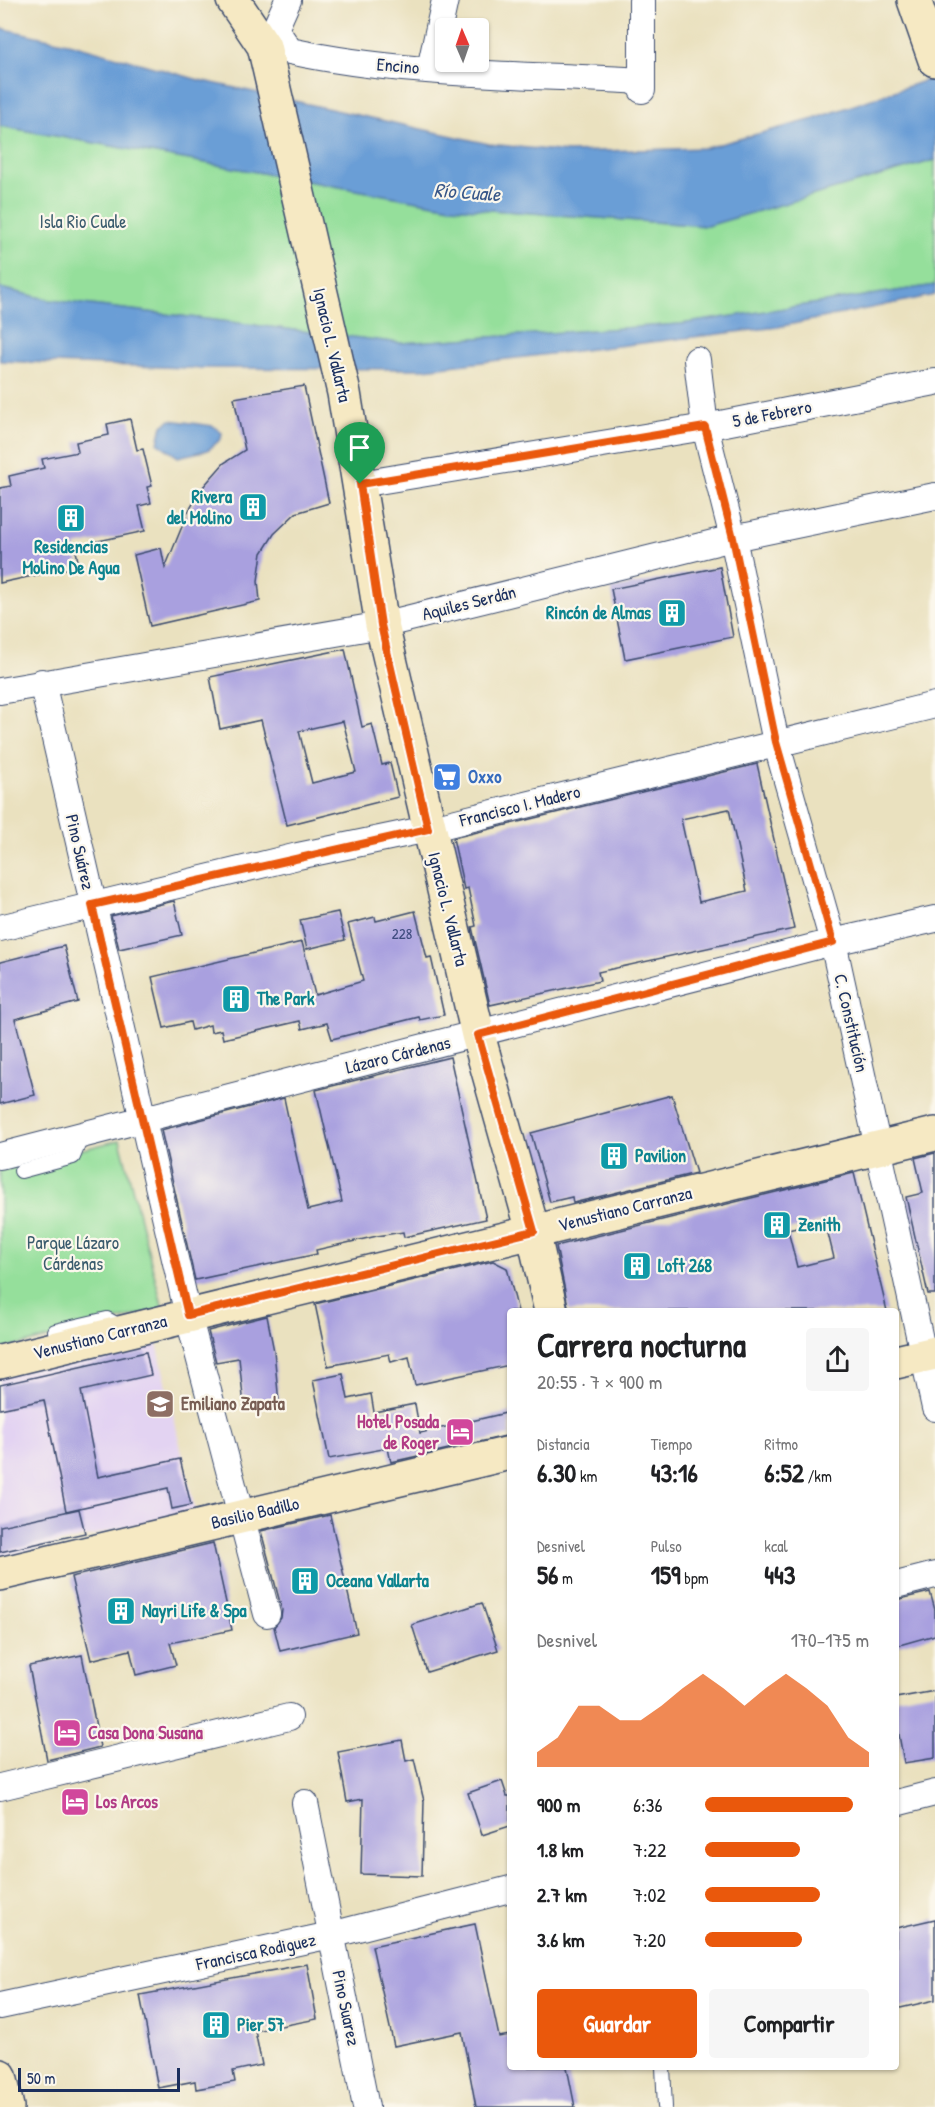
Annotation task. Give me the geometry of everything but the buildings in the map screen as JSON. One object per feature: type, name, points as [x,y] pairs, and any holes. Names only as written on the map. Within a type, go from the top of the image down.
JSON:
[{"type":"street","points":[[233,0],[269,38],[288,0]]},
{"type":"street","points":[[430,69],[445,0]]},
{"type":"street","name":"Encino","points":[[269,38],[290,51],[336,61],[642,86],[642,0]]},
{"type":"street","points":[[914,0],[932,53]]},
{"type":"street","name":"Ignacio L. Vallarta","points":[[269,38],[272,84],[344,393],[381,625],[478,1035],[534,1231],[550,1308]]},
{"type":"street","name":"C. Constitución","points":[[697,360],[705,427],[733,538],[776,742],[833,942],[879,1147],[918,1356],[935,1408]]},
{"type":"street","name":"5 de Febrero","points":[[360,484],[705,427],[935,382]]},
{"type":"street","name":"Aquiles Serdán","points":[[0,691],[381,625],[733,538],[935,496]]},
{"type":"street","name":"Pino Suárez","points":[[42,682],[188,1315],[267,1614]]},
{"type":"street","name":"Francisco I. Madero","points":[[0,928],[428,829],[776,742],[935,705]]},
{"type":"street","name":"Lázaro Cárdenas","points":[[0,1156],[833,942],[935,919]]},
{"type":"street","name":"Venustiano Carranza","points":[[0,1362],[935,1134]]},
{"type":"street","name":"Basilio Badillo","points":[[0,1574],[507,1454]]},
{"type":"street","points":[[899,1584],[935,1575]]},
{"type":"street","points":[[0,1787],[288,1717]]},
{"type":"street","points":[[899,1802],[935,1793]]},
{"type":"street","name":"Pino Suarez","points":[[305,1803],[366,2107]]},
{"type":"street","name":"Francisca Rodiguez","points":[[0,2006],[331,1935],[507,1890]]},
{"type":"street","points":[[0,2076],[7,2107]]},
{"type":"lane","points":[[21,1171],[74,1157],[82,1135]]},
{"type":"lane","points":[[55,1331],[107,1318],[127,1330]]},
{"type":"lane","points":[[663,2070],[664,2107]]},
{"type":"shaded area","points":[[156,1339],[195,1510],[0,1558],[0,1376]]},
{"type":"green space","name":"Isla Rio Cuale","points":[[0,126],[451,207],[707,226],[935,160],[935,285],[681,324],[401,343],[50,300],[0,288]]},
{"type":"green space","name":"Parque Lázaro Cárdenas","points":[[120,1140],[163,1309],[0,1350],[0,1170]]},
{"type":"water","name":"Río Cuale","points":[[0,28],[72,44],[199,80],[489,144],[568,152],[705,148],[814,119],[935,77],[935,160],[707,226],[451,207],[0,126]]},
{"type":"water","points":[[935,285],[935,295],[778,327],[424,369],[186,368],[0,361],[0,288],[50,300],[401,343],[681,324]]},
{"type":"water","points":[[170,420],[213,426],[222,433],[221,439],[208,450],[178,457],[158,443],[162,426]]},
{"type":"place","name":"Rivera del Molino","points":[[253,507]]},
{"type":"place","name":"Residencias Molino De Agua","points":[[71,518]]},
{"type":"place","name":"Rincón de Almas","points":[[672,613]]},
{"type":"place","name":"Oxxo","points":[[447,777]]},
{"type":"place","name":"The Park","points":[[236,999]]},
{"type":"place","name":"Pavilion","points":[[614,1156]]},
{"type":"place","name":"Zenith","points":[[777,1225]]},
{"type":"place","name":"Loft 268","points":[[637,1266]]},
{"type":"place","name":"Emiliano Zapata","points":[[160,1404]]},
{"type":"place","name":"Hotel Posada de Roger","points":[[460,1432]]},
{"type":"place","name":"Oceana Vallarta","points":[[305,1581]]},
{"type":"place","name":"Nayri Life & Spa","points":[[121,1611]]},
{"type":"place","name":"Casa Dona Susana","points":[[67,1733]]},
{"type":"place","name":"Los Arcos","points":[[75,1802]]},
{"type":"place","name":"Pier 57","points":[[216,2025]]},
{"type":"route","points":[[705,427],[733,538],[776,742],[833,942],[478,1035],[534,1231],[188,1315],[92,905],[298,856],[428,829],[381,625],[360,484],[705,427]]}]
